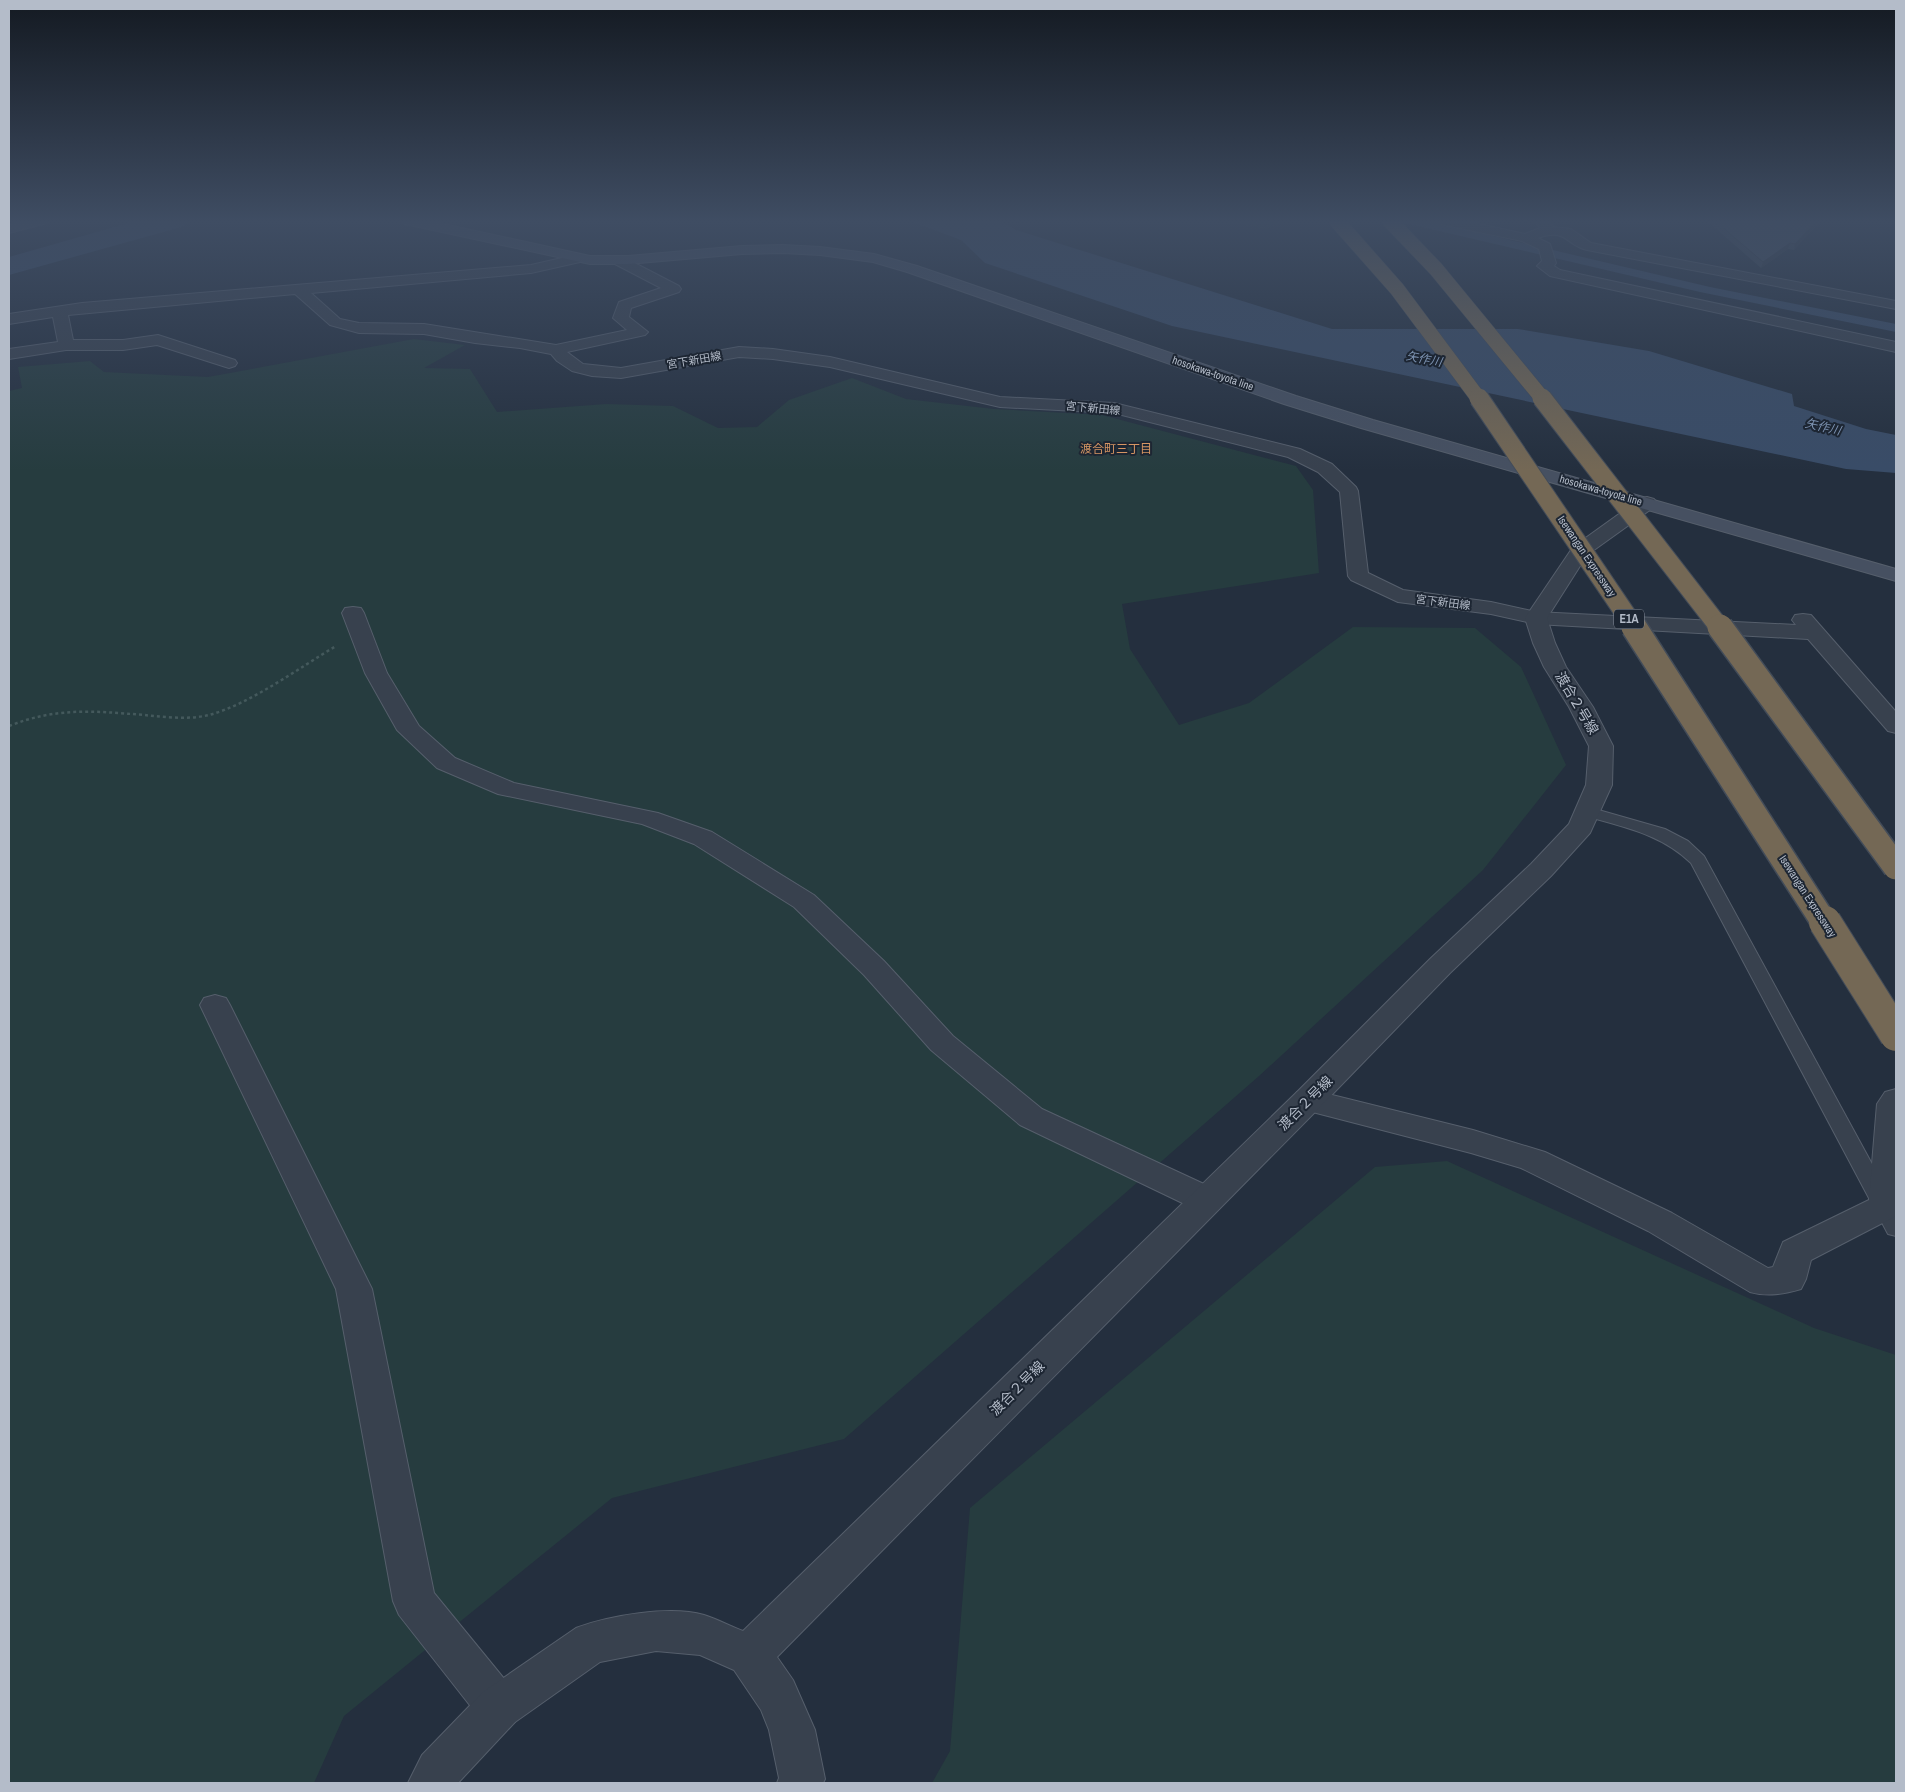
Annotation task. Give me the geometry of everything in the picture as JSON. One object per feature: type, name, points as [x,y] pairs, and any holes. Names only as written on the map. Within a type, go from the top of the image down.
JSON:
[{"type":"highway","name":"Isewangan Expressway","points":[[1407,304],[1534,478],[1608,586],[1896,1035]]},
{"type":"highway","points":[[1465,304],[1541,396],[1693,591],[1896,866]]},
{"type":"main road","name":"hosokawa-toyota line","points":[[1012,304],[1290,400],[1367,424],[1896,574]]},
{"type":"street","points":[[9,319],[60,311],[140,304]]},
{"type":"street","points":[[314,304],[335,322],[359,328],[424,329],[556,350],[640,332],[621,318],[624,305],[628,304]]},
{"type":"street","points":[[1692,304],[1896,346]]},
{"type":"street","points":[[60,311],[66,345]]},
{"type":"street","points":[[9,354],[66,345],[123,345],[158,340],[229,363]]},
{"type":"street","name":"宮下新田線","points":[[556,350],[562,358],[578,368],[606,373],[621,373],[739,352],[774,354],[830,362],[1000,402],[1114,408],[1294,454],[1325,468],[1349,491],[1358,576],[1398,596],[1491,608],[1536,618],[1809,626],[1896,726]]},
{"type":"street","points":[[1536,618],[1580,551],[1647,503]]},
{"type":"street","name":"渡合２号線","points":[[749,1654],[1308,1100],[1440,966],[1541,870],[1581,827],[1599,785],[1602,746],[1581,707],[1555,667],[1544,643],[1536,618]]},
{"type":"street","points":[[357,622],[376,673],[409,730],[446,763],[507,789],[649,818],[703,838],[804,902],[874,968],[942,1043],[1031,1117],[1207,1200]]},
{"type":"street","points":[[215,1004],[354,1289],[414,1601],[499,1707]]},
{"type":"street","points":[[1308,1100],[1473,1142],[1533,1160],[1660,1222],[1763,1282],[1788,1279],[1795,1252],[1891,1218],[1893,1104],[1896,1100]]},
{"type":"street","points":[[431,1783],[438,1771],[499,1707],[591,1643],[656,1631],[702,1635],[749,1654],[777,1695],[792,1730],[802,1779],[800,1783]]},
{"type":"lane","points":[[1588,812],[1659,833],[1682,844],[1698,860],[1891,1218]]},
{"type":"path","points":[[9,726],[27,719],[69,712],[88,711],[181,718],[208,715],[239,704],[357,622]]},
{"type":"green space","points":[[414,339],[465,345],[424,368],[470,369],[497,412],[606,404],[673,406],[718,428],[757,427],[789,400],[852,378],[906,399],[994,409],[1102,415],[1296,466],[1313,490],[1319,573],[1122,604],[1130,649],[1179,725],[1249,703],[1353,627],[1475,628],[1521,667],[1566,765],[1483,870],[1259,1076],[844,1439],[612,1498],[344,1716],[314,1783],[9,1783],[9,391],[22,388],[18,367],[90,361],[104,372],[208,377]]},
{"type":"green space","points":[[1447,1161],[1814,1328],[1896,1355],[1896,1783],[932,1783],[950,1751],[970,1508],[1375,1167]]},
{"type":"water","name":"矢作川","points":[[1106,304],[1251,304],[1332,329],[1518,329],[1649,351],[1792,394],[1794,406],[1866,429],[1896,435],[1896,473],[1846,469],[1172,326]]},
{"type":"water","points":[[1757,304],[1794,304],[1896,324],[1896,332]]},
{"type":"district","name":"渡合町三丁目","points":[[1116,449]]}]
